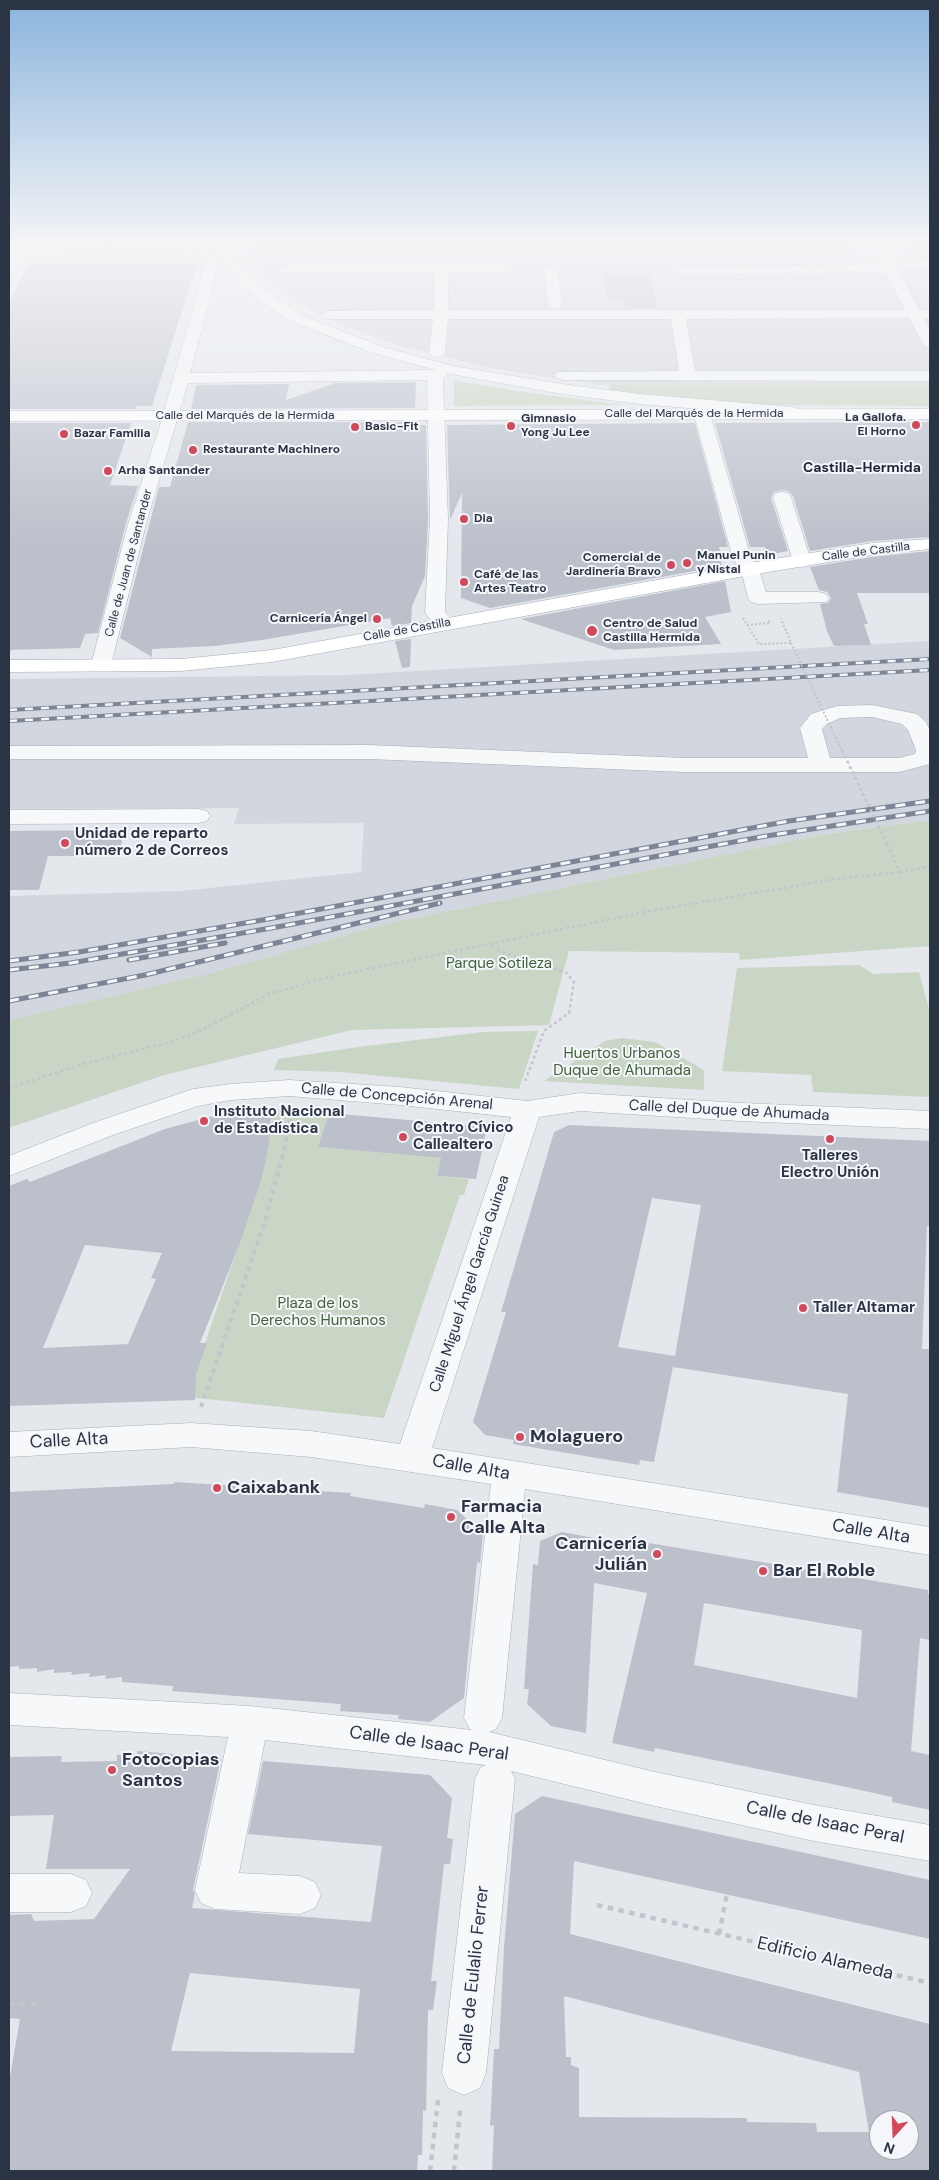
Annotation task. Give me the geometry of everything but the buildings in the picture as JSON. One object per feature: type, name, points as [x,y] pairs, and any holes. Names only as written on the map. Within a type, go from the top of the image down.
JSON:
[{"type":"main road","name":"Calle del Marqués de la Hermida","points":[[9,416],[930,414]]},
{"type":"main road","name":"Calle de Castilla","points":[[9,666],[181,664],[272,656],[750,569],[872,549],[930,544]]},
{"type":"street","name":"Calle de Juan de Santander","points":[[101,665],[137,524],[171,416],[190,346]]},
{"type":"street","points":[[367,346],[452,370],[614,396],[817,414]]},
{"type":"street","points":[[437,353],[438,346]]},
{"type":"street","points":[[683,346],[688,376]]},
{"type":"street","points":[[181,378],[436,376],[452,370]]},
{"type":"street","points":[[562,375],[930,376]]},
{"type":"street","points":[[436,376],[435,416],[439,519],[435,613],[445,624]]},
{"type":"street","points":[[702,414],[742,559],[750,569],[758,598],[819,598]]},
{"type":"street","name":"Calle de Castilla","points":[[782,497],[802,561]]},
{"type":"street","points":[[9,753],[369,752],[684,765],[821,765],[908,764],[924,758],[927,750],[918,727],[902,717],[872,711],[831,713],[818,719],[811,728],[821,765]]},
{"type":"street","points":[[9,817],[199,816]]},
{"type":"street","name":"Calle de Concepción Arenal","points":[[9,1167],[103,1129],[171,1105],[193,1098],[231,1092],[289,1088],[400,1096],[527,1110]]},
{"type":"street","name":"Calle del Duque de Ahumada","points":[[527,1110],[580,1102],[740,1112],[930,1120]]},
{"type":"street","name":"Calle Miguel Ángel García Guinea","points":[[412,1458],[496,1199],[527,1110]]},
{"type":"street","name":"Calle Alta","points":[[9,1445],[191,1435],[311,1444],[412,1458],[930,1541]]},
{"type":"street","points":[[483,1718],[509,1475]]},
{"type":"street","name":"Calle de Isaac Peral","points":[[9,1709],[250,1722],[489,1749],[655,1789],[814,1823],[930,1843]]},
{"type":"street","points":[[250,1722],[215,1890],[300,1895]]},
{"type":"street","name":"Calle de Eulalio Ferrer","points":[[451,2085],[495,1779]]},
{"type":"street","points":[[9,1893],[71,1893]]},
{"type":"path","points":[[742,616],[759,644],[791,643]]},
{"type":"path","points":[[748,625],[770,623]]},
{"type":"path","points":[[786,631],[900,872]]},
{"type":"path","points":[[9,1088],[83,1064],[170,1042],[198,1032],[269,994],[295,986],[417,958],[491,945],[650,911],[836,879],[900,872],[930,866]]},
{"type":"path","points":[[491,945],[502,952],[567,973],[574,982],[569,1013],[544,1031],[528,1074]]},
{"type":"path","points":[[191,1435],[264,1224],[285,1147],[291,1109]]},
{"type":"path","points":[[719,1934],[727,1894]]},
{"type":"path","name":"Edificio Alameda","points":[[597,1905],[930,1984]]},
{"type":"path","points":[[9,2005],[44,2004]]},
{"type":"path","points":[[430,2171],[451,2085]]},
{"type":"path","name":"Calle de Eulalio Ferrer","points":[[451,2085],[454,2171]]},
{"type":"shaded area","points":[[400,346],[930,346],[930,385],[601,385],[489,368]]},
{"type":"shaded area","points":[[930,641],[930,820],[821,835],[390,923],[207,974],[9,1020],[9,896],[181,891],[361,872],[364,823],[234,824],[239,808],[9,809],[9,679],[348,675]]},
{"type":"green space","points":[[458,381],[623,405],[454,406],[454,382]]},
{"type":"green space","points":[[611,385],[930,385],[930,406],[761,405],[606,392]]},
{"type":"green space","name":"Parque Sotileza","points":[[930,820],[930,946],[740,960],[739,953],[569,951],[549,1025],[352,1030],[164,1075],[9,1128],[9,1020],[207,974],[390,923],[821,835]]},
{"type":"green space","points":[[859,965],[873,974],[919,972],[930,1013],[930,1097],[813,1092],[811,1075],[722,1071],[737,968]]},
{"type":"green space","name":"Huertos Urbanos Duque de Ahumada","points":[[538,1031],[519,1089],[340,1072],[274,1070],[278,1059],[358,1047],[483,1032]]},
{"type":"green space","name":"Huertos Urbanos Duque de Ahumada","points":[[622,1038],[655,1042],[704,1070],[704,1090],[544,1081],[605,1041]]},
{"type":"green space","name":"Plaza de los Derechos Humanos","points":[[261,1108],[329,1113],[318,1147],[441,1158],[437,1176],[469,1179],[464,1195],[460,1195],[384,1418],[188,1397],[262,1178],[272,1120],[258,1112]]},
{"type":"railway","points":[[9,710],[930,659]]},
{"type":"railway","points":[[9,721],[930,670]]},
{"type":"railway","points":[[9,961],[79,952],[268,919],[789,821],[930,801]]},
{"type":"railway","points":[[9,970],[71,963],[277,927],[766,836],[930,811]]},
{"type":"railway","points":[[9,1001],[145,975],[440,903]]},
{"type":"railway","points":[[129,960],[225,943]]},
{"type":"place","name":"La Gallofa. El Horno","points":[[916,425]]},
{"type":"place","name":"Gimnasio Yong Ju Lee","points":[[511,426]]},
{"type":"place","name":"Basic-Fit","points":[[355,427]]},
{"type":"place","name":"Bazar Familia","points":[[64,434]]},
{"type":"place","name":"Restaurante Machinero","points":[[193,450]]},
{"type":"place","name":"Arha Santander","points":[[108,471]]},
{"type":"place","name":"Dia","points":[[464,519]]},
{"type":"place","name":"Manuel Punin y Nistal","points":[[687,563]]},
{"type":"place","name":"Comercial de Jardinería Bravo","points":[[671,565]]},
{"type":"place","name":"Café de las Artes Teatro","points":[[464,582]]},
{"type":"place","name":"Carnicería Ángel","points":[[377,619]]},
{"type":"place","name":"Centro de Salud Castilla Hermida","points":[[592,631]]},
{"type":"place","name":"Unidad de reparto número 2 de Correos","points":[[65,843]]},
{"type":"place","name":"Instituto Nacional de Estadística","points":[[204,1121]]},
{"type":"place","name":"Centro Cívico Callealtero","points":[[403,1137]]},
{"type":"place","name":"Talleres Electro Unión","points":[[830,1139]]},
{"type":"place","name":"Taller Altamar","points":[[803,1308]]},
{"type":"place","name":"Molaguero","points":[[520,1437]]},
{"type":"place","name":"Caixabank","points":[[217,1488]]},
{"type":"place","name":"Farmacia Calle Alta","points":[[451,1517]]},
{"type":"place","name":"Carnicería Julián","points":[[657,1554]]},
{"type":"place","name":"Bar El Roble","points":[[763,1571]]},
{"type":"place","name":"Fotocopias Santos","points":[[112,1770]]},
{"type":"district","name":"Castilla-Hermida","points":[[862,468]]}]
